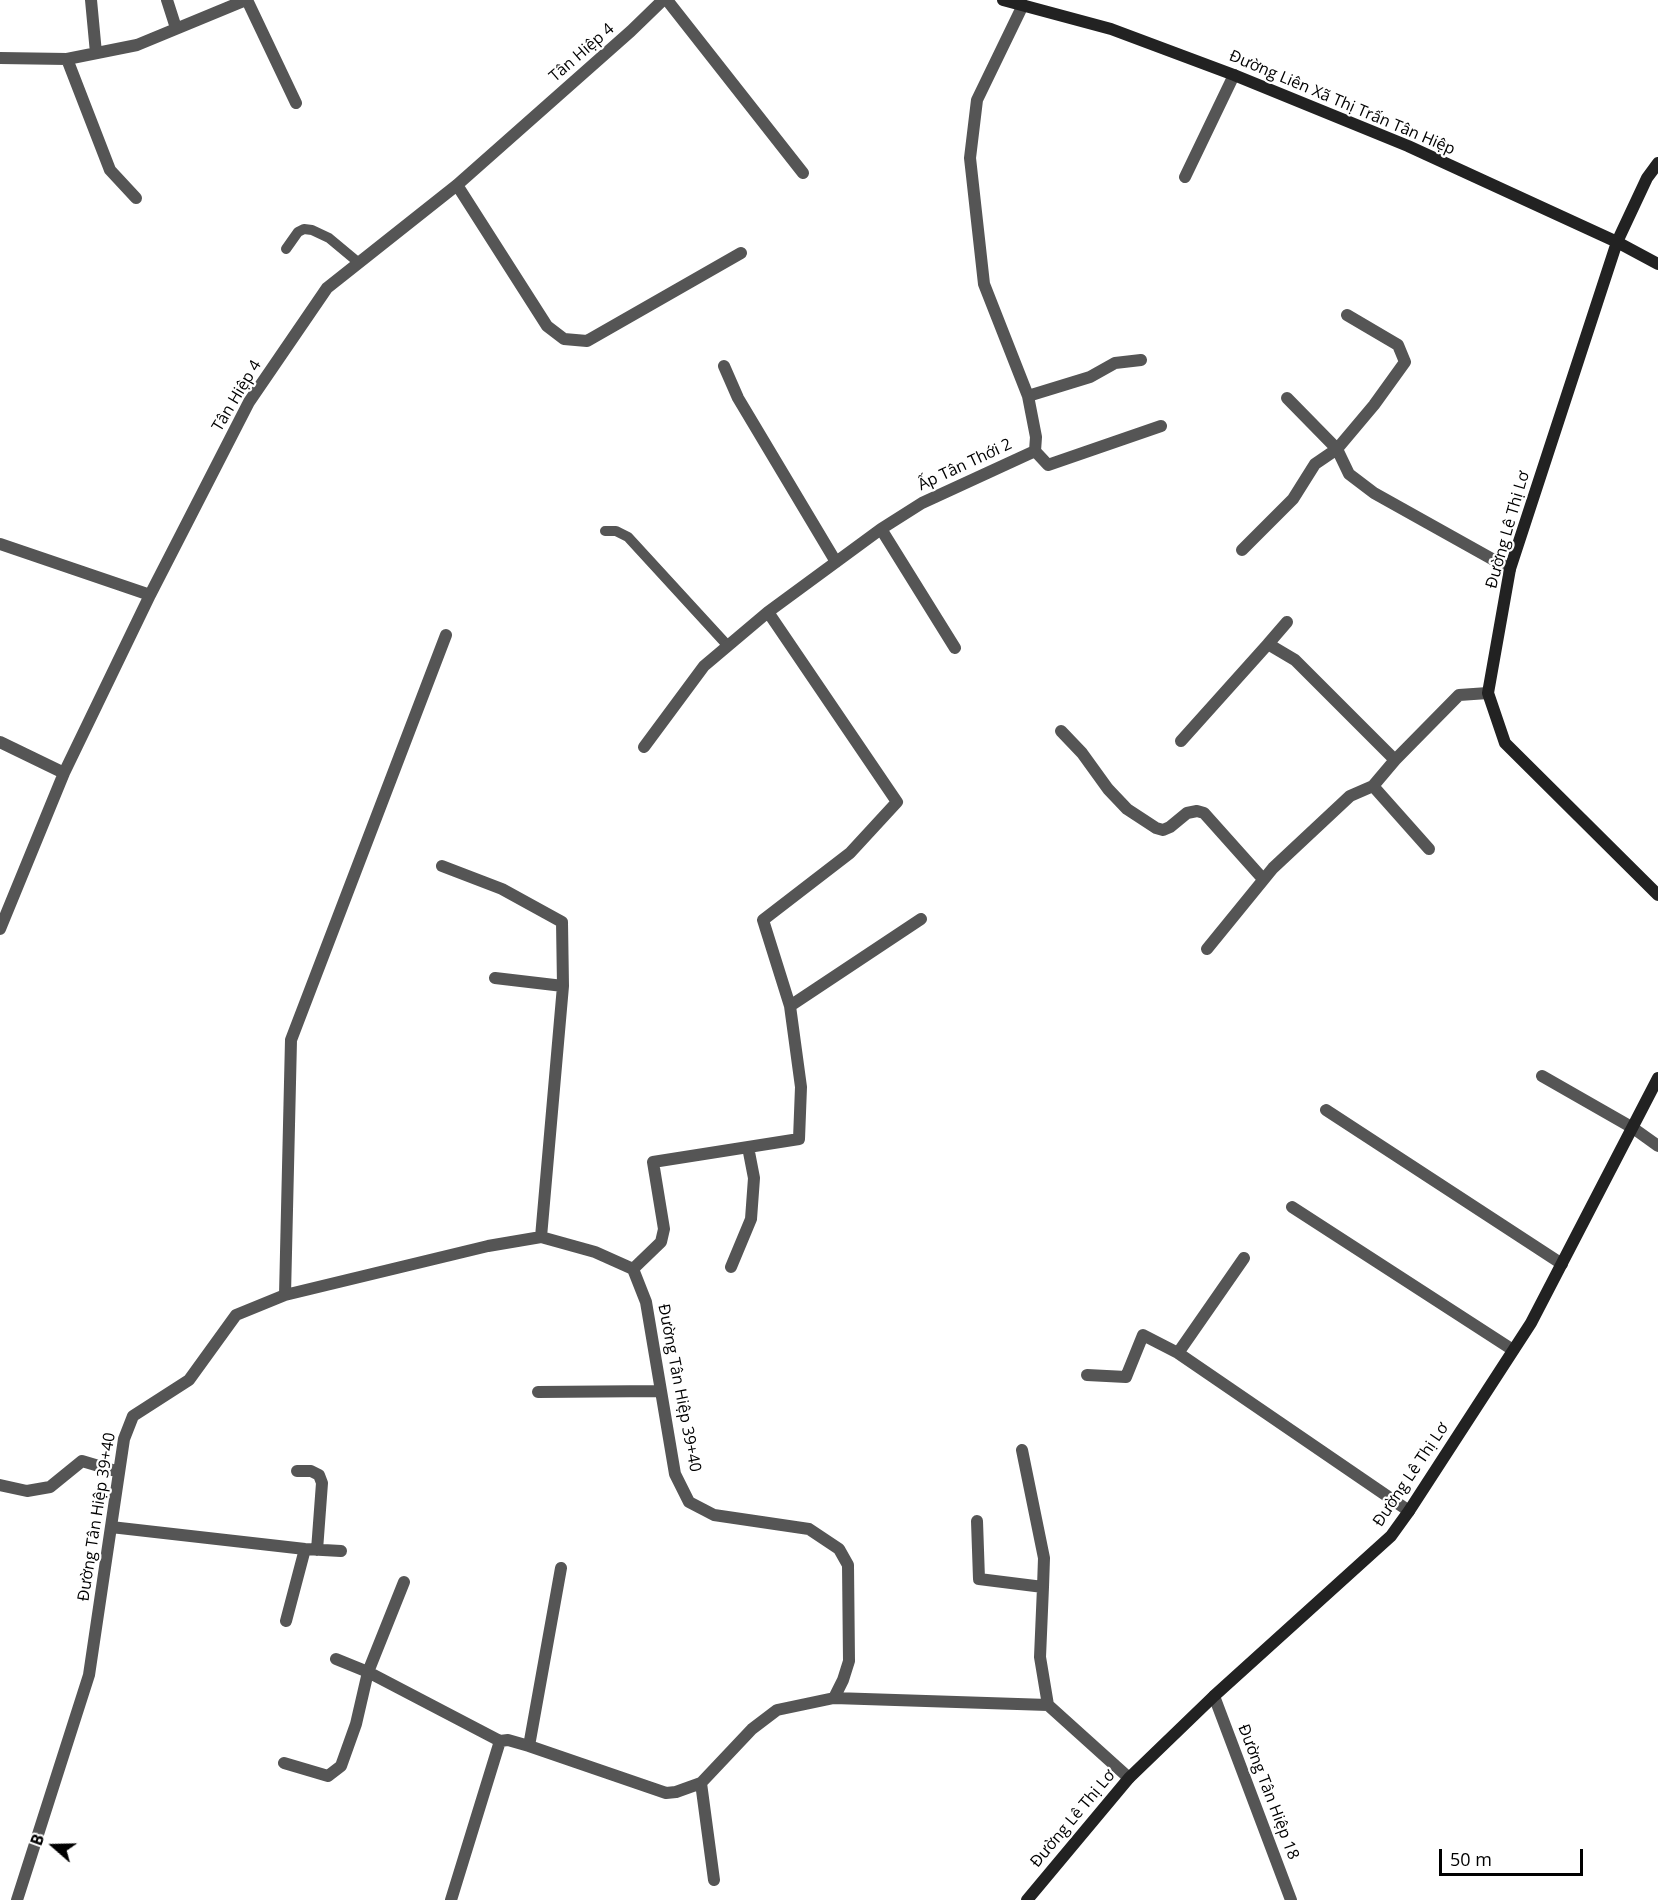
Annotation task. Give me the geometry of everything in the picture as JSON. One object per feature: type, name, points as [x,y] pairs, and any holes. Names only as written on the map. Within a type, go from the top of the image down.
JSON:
[{"type":"street","points":[[91,0],[96,53]]},
{"type":"street","points":[[167,0],[176,28]]},
{"type":"street","points":[[0,58],[67,59],[137,45],[247,0],[296,103]]},
{"type":"street","points":[[665,0],[803,173]]},
{"type":"street","name":"Tân Hiệp 4","points":[[0,929],[64,773],[150,595],[249,402],[327,288],[457,185],[665,0]]},
{"type":"street","name":"Đường Liên Xã Thị Trấn Tân Hiệp","points":[[1005,0],[1112,29],[1234,75],[1408,146],[1617,242],[1658,264]]},
{"type":"street","name":"Ấp Tân Thới 2","points":[[644,747],[704,666],[768,612],[881,529],[922,503],[1035,451],[1036,438],[1028,396],[984,284],[970,158],[977,100],[1023,6]]},
{"type":"street","points":[[67,59],[110,170],[136,198]]},
{"type":"street","points":[[1185,177],[1234,75]]},
{"type":"street","name":"Đường Lê Thị Lơ","points":[[1658,164],[1647,178],[1617,242],[1510,569],[1488,693],[1505,743],[1658,895]]},
{"type":"street","points":[[457,185],[547,326],[564,339],[587,341],[741,253]]},
{"type":"street","points":[[1242,550],[1293,499],[1315,464],[1337,449],[1374,405],[1405,362],[1398,345],[1347,315]]},
{"type":"street","points":[[1028,396],[1090,377],[1115,363],[1141,360]]},
{"type":"street","points":[[724,366],[738,398],[836,562]]},
{"type":"street","points":[[1287,398],[1337,449],[1349,474],[1374,493],[1510,569]]},
{"type":"street","points":[[1035,451],[1048,465],[1161,426]]},
{"type":"street","points":[[881,529],[955,648]]},
{"type":"street","points":[[0,544],[150,595]]},
{"type":"street","points":[[633,1269],[661,1242],[664,1229],[653,1162],[799,1139],[801,1087],[790,1006],[763,920],[850,853],[897,802],[768,612]]},
{"type":"street","points":[[1181,741],[1287,622]]},
{"type":"street","points":[[285,1295],[291,1040],[446,634]]},
{"type":"street","points":[[1268,644],[1295,660],[1395,760]]},
{"type":"street","points":[[1207,949],[1273,868],[1350,796],[1373,786],[1395,760],[1459,695],[1488,693]]},
{"type":"street","points":[[1061,731],[1082,753],[1108,789],[1127,808],[1156,828],[1163,830],[1187,813],[1197,811],[1204,813],[1263,879]]},
{"type":"street","points":[[0,742],[64,773]]},
{"type":"street","points":[[1373,786],[1429,849]]},
{"type":"street","points":[[442,866],[502,889],[562,922],[563,986],[541,1237]]},
{"type":"street","points":[[790,1006],[921,919]]},
{"type":"street","points":[[495,978],[563,986]]},
{"type":"street","points":[[1542,1076],[1633,1128],[1658,1146]]},
{"type":"street","name":"Đường Lê Thị Lơ","points":[[1027,1900],[1129,1778],[1214,1696],[1391,1536],[1531,1323],[1658,1078]]},
{"type":"street","points":[[1326,1110],[1562,1264]]},
{"type":"street","points":[[731,1267],[751,1219],[754,1178],[748,1147]]},
{"type":"street","points":[[1292,1207],[1513,1350]]},
{"type":"street","name":"Đường Tân Hiệp 39+40","points":[[17,1900],[89,1675],[123,1439],[134,1416],[189,1380],[236,1315],[285,1295],[488,1246],[541,1237],[595,1252],[633,1269],[646,1302],[675,1474],[689,1502],[714,1515],[809,1529],[839,1549],[848,1565],[849,1661],[834,1698]]},
{"type":"street","points":[[1178,1353],[1244,1258]]},
{"type":"street","points":[[1087,1375],[1126,1377],[1143,1335],[1178,1353],[1409,1511]]},
{"type":"street","points":[[538,1392],[661,1390]]},
{"type":"street","points":[[1022,1450],[1044,1557],[1040,1657],[1048,1706],[1129,1778]]},
{"type":"street","points":[[0,1485],[27,1491],[50,1487],[82,1461],[119,1472]]},
{"type":"street","points":[[286,1621],[311,1549],[322,1483],[319,1474],[311,1471],[297,1471]]},
{"type":"street","points":[[977,1521],[979,1579],[1043,1587]]},
{"type":"street","points":[[111,1527],[341,1551]]},
{"type":"street","points":[[529,1746],[561,1568]]},
{"type":"street","points":[[284,1763],[328,1776],[341,1766],[356,1724],[369,1672],[404,1582]]},
{"type":"street","points":[[336,1659],[369,1672],[500,1741],[508,1740],[529,1746],[666,1792],[676,1792],[701,1783],[752,1729],[777,1710],[834,1698],[1048,1706]]},
{"type":"street","name":"Đường Tân Hiệp 18","points":[[1214,1696],[1291,1900]]},
{"type":"street","points":[[451,1900],[500,1741]]},
{"type":"street","points":[[701,1783],[714,1880]]},
{"type":"lane","points":[[286,249],[298,232],[304,229],[312,230],[329,238],[359,263]]},
{"type":"lane","points":[[605,531],[616,531],[628,537],[728,646]]}]
